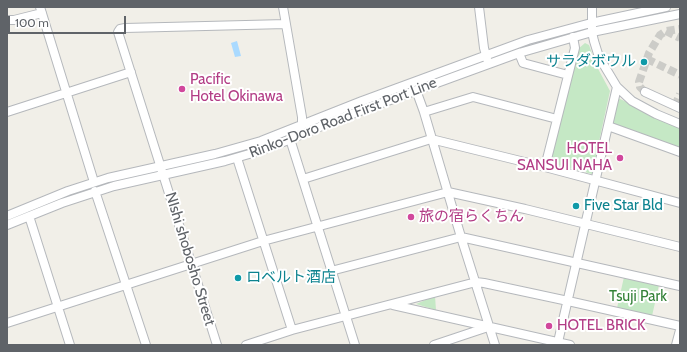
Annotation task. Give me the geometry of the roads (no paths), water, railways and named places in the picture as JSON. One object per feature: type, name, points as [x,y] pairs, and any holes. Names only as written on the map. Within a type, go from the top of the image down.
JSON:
[{"type":"street","points":[[282,7],[302,118],[302,125],[290,139],[355,345]]},
{"type":"street","points":[[479,7],[484,48],[489,64]]},
{"type":"street","points":[[592,7],[592,32],[599,57],[617,88],[632,101],[644,108],[680,124]]},
{"type":"street","name":"Rinko-Doro Road First Port Line","points":[[7,225],[62,202],[196,158],[244,146],[279,134],[362,101],[528,40],[591,22],[666,7]]},
{"type":"street","points":[[7,20],[14,20],[41,10],[94,182]]},
{"type":"street","name":"Rinko-Doro Road First Port Line","points":[[7,216],[54,196],[94,182],[237,158],[416,90],[519,53],[592,32],[680,14]]},
{"type":"street","name":"NIshi shobosho Street","points":[[217,345],[118,33],[119,30],[125,28],[286,24]]},
{"type":"street","points":[[545,167],[575,48],[573,37]]},
{"type":"street","points":[[519,53],[523,64],[568,75]]},
{"type":"street","points":[[7,112],[131,72]]},
{"type":"street","points":[[558,342],[617,88]]},
{"type":"street","points":[[416,90],[495,345]]},
{"type":"street","points":[[645,92],[680,108]]},
{"type":"street","points":[[424,112],[473,97],[557,119]]},
{"type":"street","points":[[608,126],[680,152]]},
{"type":"street","points":[[303,179],[431,138],[680,203]]},
{"type":"street","points":[[237,158],[292,330]]},
{"type":"street","points":[[95,191],[146,345]]},
{"type":"street","points":[[7,323],[263,241],[448,192],[680,247]]},
{"type":"street","points":[[30,216],[70,345]]},
{"type":"street","points":[[331,271],[461,237],[680,286]]},
{"type":"street","points":[[246,345],[292,330],[476,282],[680,326]]},
{"type":"street","points":[[391,304],[570,345]]},
{"type":"street","points":[[434,345],[489,326]]},
{"type":"street","points":[[676,345],[680,330]]},
{"type":"water","points":[[237,41],[241,56],[235,57],[231,43]]},
{"type":"tunnel","points":[[645,92],[640,87],[639,82],[649,53],[660,35],[666,31],[680,29]]},
{"type":"tunnel","points":[[666,31],[680,38]]},
{"type":"tunnel","points":[[647,59],[680,75]]},
{"type":"tunnel","points":[[675,106],[680,94]]},
{"type":"place","name":"サラダボウル","points":[[644,62]]},
{"type":"place","name":"Pacific Hotel Okinawa","points":[[182,89]]},
{"type":"place","name":"HOTEL SANSUI NAHA","points":[[620,158]]},
{"type":"place","name":"Five Star Bld","points":[[576,206]]},
{"type":"place","name":"旅の宿らくちん","points":[[411,217]]},
{"type":"place","name":"ロベルト酒店","points":[[238,278]]},
{"type":"place","name":"HOTEL BRICK","points":[[549,326]]},
{"type":"park label","name":"Tsuji Park","points":[[638,297]]}]
